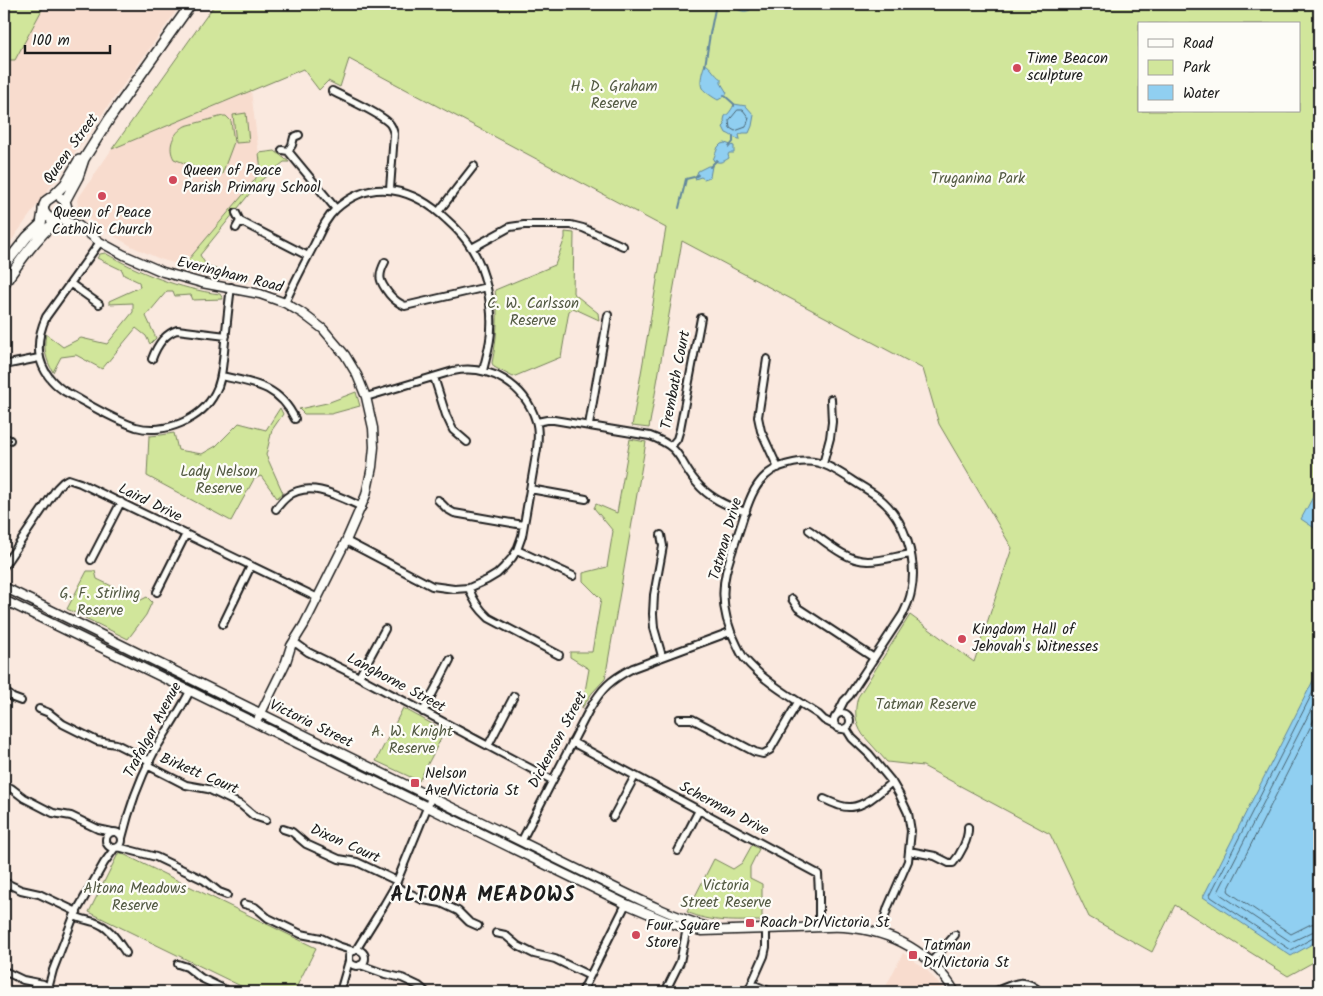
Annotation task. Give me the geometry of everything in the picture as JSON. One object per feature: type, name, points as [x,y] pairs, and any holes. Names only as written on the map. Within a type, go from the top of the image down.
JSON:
[{"type":"main road","name":"Queen Street","points":[[66,205],[84,160],[110,118],[191,4]]},
{"type":"main road","name":"Queen Street","points":[[53,196],[65,184],[100,127],[110,118]]},
{"type":"main road","points":[[4,266],[27,237],[41,224],[46,201],[53,196],[60,197],[66,205],[63,217],[58,219],[37,239],[4,284]]},
{"type":"main road","points":[[43,210],[50,219],[58,219]]},
{"type":"street","points":[[332,91],[382,117],[393,128],[390,189]]},
{"type":"street","points":[[299,135],[294,138],[292,145],[285,150],[336,209]]},
{"type":"street","points":[[438,211],[474,166]]},
{"type":"street","points":[[285,303],[324,224],[336,209],[349,198],[374,190],[390,189],[404,192],[419,198],[438,211],[456,228],[472,248],[480,265],[491,309],[491,330],[483,370]]},
{"type":"street","name":"Everingham Road","points":[[66,205],[68,214],[79,226],[100,242],[124,255],[163,272],[202,283],[260,294],[285,303],[302,313],[323,329],[344,355],[356,374],[366,398],[373,428],[374,447],[372,468],[362,507],[256,723]]},
{"type":"street","points":[[236,213],[240,221],[308,256]]},
{"type":"street","name":"Everingham Road","points":[[58,219],[79,226]]},
{"type":"street","points":[[236,228],[240,221]]},
{"type":"street","points":[[472,248],[510,227],[524,225],[571,225],[583,228],[622,246]]},
{"type":"street","points":[[100,242],[46,317],[39,338],[39,358],[55,385],[122,422],[151,429],[170,427],[187,420],[211,400],[221,376],[231,288]]},
{"type":"street","points":[[385,262],[381,273],[381,284],[394,300],[406,306],[487,287]]},
{"type":"street","points":[[70,284],[98,304]]},
{"type":"street","points":[[589,425],[608,315]]},
{"type":"street","name":"Trembath Court","points":[[671,446],[677,439],[680,429],[701,318]]},
{"type":"street","points":[[152,359],[156,348],[170,332],[177,330],[226,336]]},
{"type":"street","points":[[4,365],[39,358]]},
{"type":"street","points":[[767,360],[758,417],[761,431],[778,468]]},
{"type":"street","points":[[346,541],[432,586],[454,589],[469,588],[487,580],[504,567],[517,550],[522,536],[537,449],[537,422],[529,404],[515,387],[501,377],[483,370],[461,370],[366,398]]},
{"type":"street","points":[[221,376],[259,384],[273,391],[284,401],[295,419]]},
{"type":"street","points":[[434,377],[446,415],[453,430],[468,442]]},
{"type":"street","points":[[823,464],[832,422],[831,399]]},
{"type":"street","points":[[537,422],[554,420],[650,436],[663,440],[679,455],[694,480],[702,488],[727,506],[746,512]]},
{"type":"street","name":"Tatman Drive","points":[[819,715],[828,718],[836,716],[844,701],[903,614],[909,600],[913,579],[911,554],[903,529],[890,508],[879,498],[836,469],[811,461],[799,462],[778,468],[768,474],[752,494],[726,573],[725,612],[730,632],[743,657],[761,675],[824,720],[836,726]]},
{"type":"street","name":"Laird Drive","points":[[4,566],[57,488],[63,482],[74,480],[318,598]]},
{"type":"street","points":[[276,509],[286,497],[298,491],[313,489],[331,494],[362,507]]},
{"type":"street","points":[[530,489],[586,499]]},
{"type":"street","points":[[438,500],[446,510],[454,513],[524,525]]},
{"type":"street","points":[[91,560],[121,502]]},
{"type":"street","points":[[809,530],[851,558],[869,561],[911,554]]},
{"type":"street","points":[[158,592],[186,534]]},
{"type":"street","points":[[660,535],[663,546],[654,596],[653,614],[654,628],[662,656]]},
{"type":"street","points":[[517,550],[573,576]]},
{"type":"street","points":[[223,624],[251,566]]},
{"type":"street","name":"Victoria Street","points":[[4,587],[702,931],[818,927],[869,930],[892,937],[912,947],[931,962],[955,992]]},
{"type":"street","points":[[469,588],[472,598],[489,618],[559,655]]},
{"type":"street","points":[[792,599],[798,608],[874,658]]},
{"type":"street","name":"Victoria Street","points":[[4,600],[626,904],[655,917],[688,925]]},
{"type":"street","points":[[359,677],[385,629]]},
{"type":"street","name":"Dickenson Street","points":[[516,851],[572,742],[599,694],[607,685],[633,668],[730,632]]},
{"type":"street","name":"Langhorne Street","points":[[295,645],[552,780]]},
{"type":"street","points":[[423,712],[450,660]]},
{"type":"street","name":"Trafalgar Avenue","points":[[122,839],[126,821],[149,763],[195,681]]},
{"type":"street","points":[[4,690],[13,698],[22,701]]},
{"type":"street","points":[[488,746],[514,696]]},
{"type":"street","name":"Tatman Drive","points":[[846,714],[845,710],[849,696]]},
{"type":"street","points":[[679,718],[692,719],[762,754],[770,750],[798,702]]},
{"type":"street","name":"Birkett Court","points":[[39,709],[49,713],[63,724],[98,741],[116,744],[186,785],[208,790],[241,805],[254,816],[266,820]]},
{"type":"street","points":[[859,744],[846,714],[843,713],[836,716],[834,724],[838,728],[847,730],[852,738],[869,754],[892,782],[908,813],[911,831],[908,861],[888,907],[880,933]]},
{"type":"street","points":[[843,729],[850,722]]},
{"type":"street","name":"Scherman Drive","points":[[572,742],[818,874],[818,927]]},
{"type":"street","points":[[613,817],[635,776]]},
{"type":"street","points":[[824,799],[839,806],[851,807],[870,799],[892,782]]},
{"type":"street","points":[[4,785],[50,811],[71,816],[98,829],[119,834],[130,850]]},
{"type":"street","points":[[340,992],[350,954],[355,951],[366,935],[396,884],[431,798]]},
{"type":"street","points":[[678,850],[699,810]]},
{"type":"street","name":"Trafalgar Avenue","points":[[113,832],[126,821]]},
{"type":"street","points":[[909,851],[934,856],[953,863],[968,836],[968,827]]},
{"type":"street","points":[[98,829],[111,847],[156,857],[204,880],[226,895]]},
{"type":"street","name":"Dixon Court","points":[[283,829],[292,832],[306,844],[339,859],[358,862],[423,900],[441,903],[458,911],[470,922],[478,926]]},
{"type":"street","points":[[104,863],[107,836],[113,832]]},
{"type":"street","points":[[49,991],[53,970],[75,914],[104,863],[116,847],[121,844],[122,839]]},
{"type":"street","points":[[4,882],[21,890],[39,894],[84,921],[94,922],[107,928],[126,953]]},
{"type":"street","points":[[582,992],[630,895]]},
{"type":"street","points":[[244,904],[255,907],[268,918],[301,934],[321,938],[338,946],[360,951],[373,969]]},
{"type":"street","points":[[666,992],[680,962],[688,925]]},
{"type":"street","points":[[748,992],[764,956],[766,929]]},
{"type":"street","points":[[496,933],[505,935],[516,945],[534,954],[555,959],[590,976]]},
{"type":"street","points":[[343,982],[349,973],[364,962],[366,935]]},
{"type":"street","points":[[931,962],[955,935]]},
{"type":"street","points":[[338,946],[344,951],[352,964],[402,978],[419,986],[426,992]]},
{"type":"street","points":[[178,964],[187,967],[201,978],[230,992]]},
{"type":"street","points":[[33,992],[34,987],[46,979],[53,970]]},
{"type":"street","points":[[4,971],[23,980],[45,985],[49,991]]},
{"type":"street","points":[[23,980],[33,992]]},
{"type":"street","points":[[994,992],[1026,982],[1040,992]]},
{"type":"street","points":[[752,984],[770,992]]},
{"type":"shaded area","points":[[4,4],[180,4],[4,251]]},
{"type":"shaded area","name":"Queen of Peace Parish Primary School","points":[[251,91],[261,171],[183,266],[160,259],[133,247],[79,212],[77,200],[112,149]]},
{"type":"shaded area","points":[[903,953],[926,969],[946,992],[883,992]]},
{"type":"green space","points":[[4,4],[45,4],[15,60],[4,59]]},
{"type":"green space","points":[[215,4],[1319,4],[1319,959],[1288,976],[1175,905],[1152,952],[1089,917],[1050,834],[923,766],[887,762],[863,735],[856,717],[858,697],[910,615],[974,662],[1012,548],[939,424],[923,369],[682,241],[649,428],[632,426],[666,228],[349,59],[340,87],[328,81],[319,90],[303,69],[112,149]]},
{"type":"green space","points":[[246,113],[249,142],[236,143],[233,115]]},
{"type":"green space","points":[[226,116],[231,121],[234,142],[222,174],[217,176],[174,159],[171,145],[177,132],[185,126]]},
{"type":"green space","points":[[275,151],[289,162],[284,162],[259,182],[200,255],[206,265],[223,272],[237,273],[250,278],[247,282],[191,272],[183,266],[261,171],[259,153]]},
{"type":"green space","name":"C. W. Carlsson Reserve","points":[[565,232],[574,233],[573,293],[598,313],[599,320],[573,308],[569,311],[561,357],[513,377],[494,367],[492,363],[497,326],[495,290],[555,265],[565,238]]},
{"type":"green space","points":[[105,253],[160,279],[205,292],[220,294],[223,299],[193,300],[191,295],[175,296],[173,291],[167,291],[146,316],[156,338],[150,344],[146,336],[136,328],[102,369],[76,355],[61,357],[53,372],[46,354],[46,334],[63,347],[81,338],[107,344],[133,312],[133,303],[109,304],[109,301],[140,287],[139,282],[124,275],[122,270],[97,258],[100,254]]},
{"type":"green space","points":[[356,392],[360,406],[331,414],[304,414],[299,409],[327,403]]},
{"type":"green space","name":"Lady Nelson Reserve","points":[[280,408],[283,414],[272,430],[266,455],[283,493],[277,498],[261,476],[254,479],[231,521],[147,476],[149,436],[174,433],[178,450],[202,454],[216,446],[239,423],[266,430]]},
{"type":"green space","points":[[630,439],[646,442],[605,679],[582,708],[589,669],[570,657],[570,652],[592,652],[601,599],[583,581],[583,573],[607,567],[613,531],[594,508],[596,504],[617,513]]},
{"type":"green space","name":"G. F. Stirling Reserve","points":[[87,571],[95,571],[97,579],[141,600],[147,597],[152,602],[146,615],[128,639],[67,609]]},
{"type":"green space","name":"A. W. Knight Reserve","points":[[403,708],[445,731],[419,781],[376,761]]},
{"type":"green space","name":"Victoria Street Reserve","points":[[752,845],[759,849],[750,867],[750,878],[762,884],[762,921],[714,920],[687,912],[714,859],[733,869],[742,863]]},
{"type":"green space","name":"Altona Meadows Reserve","points":[[119,852],[316,948],[294,992],[253,992],[89,912]]},
{"type":"water","points":[[732,4],[753,4],[750,10],[742,11]]},
{"type":"water","points":[[705,64],[721,79],[721,83],[727,93],[718,100],[702,88],[701,79]]},
{"type":"water","points":[[734,104],[746,106],[754,115],[749,133],[739,135],[740,139],[726,133],[723,127],[725,125],[725,116]]},
{"type":"water","points":[[725,143],[734,146],[734,153],[729,153],[729,158],[723,161],[717,162],[713,160],[718,147]]},
{"type":"water","points":[[712,166],[710,177],[695,179],[698,171]]},
{"type":"water","points":[[1319,486],[1319,531],[1301,519]]},
{"type":"water","points":[[1319,669],[1319,940],[1291,956],[1203,897]]},
{"type":"waterway","points":[[705,66],[716,4]]},
{"type":"waterway","points":[[724,95],[734,106]]},
{"type":"waterway","points":[[729,147],[733,142],[733,136]]},
{"type":"waterway","points":[[710,167],[717,160]]},
{"type":"waterway","points":[[679,208],[686,179],[698,175]]},
{"type":"place","name":"Time Beacon sculpture","points":[[1017,68]]},
{"type":"place","name":"Queen of Peace Parish Primary School","points":[[173,180]]},
{"type":"place","name":"Queen of Peace Catholic Church","points":[[102,196]]},
{"type":"place","name":"Kingdom Hall of Jehovah's Witnesses","points":[[962,639]]},
{"type":"place","name":"Nelson Ave/Victoria St","points":[[415,783]]},
{"type":"place","name":"Roach Dr/Victoria St","points":[[750,923]]},
{"type":"place","name":"Four Square Store","points":[[636,935]]},
{"type":"place","name":"Tatman Dr/Victoria St","points":[[913,955]]},
{"type":"district","name":"ALTONA MEADOWS","points":[[483,896]]},
{"type":"park label","name":"H. D. Graham Reserve","points":[[614,96]]},
{"type":"park label","name":"Truganina Park","points":[[978,179]]},
{"type":"park label","name":"Tatman Reserve","points":[[926,705]]}]
